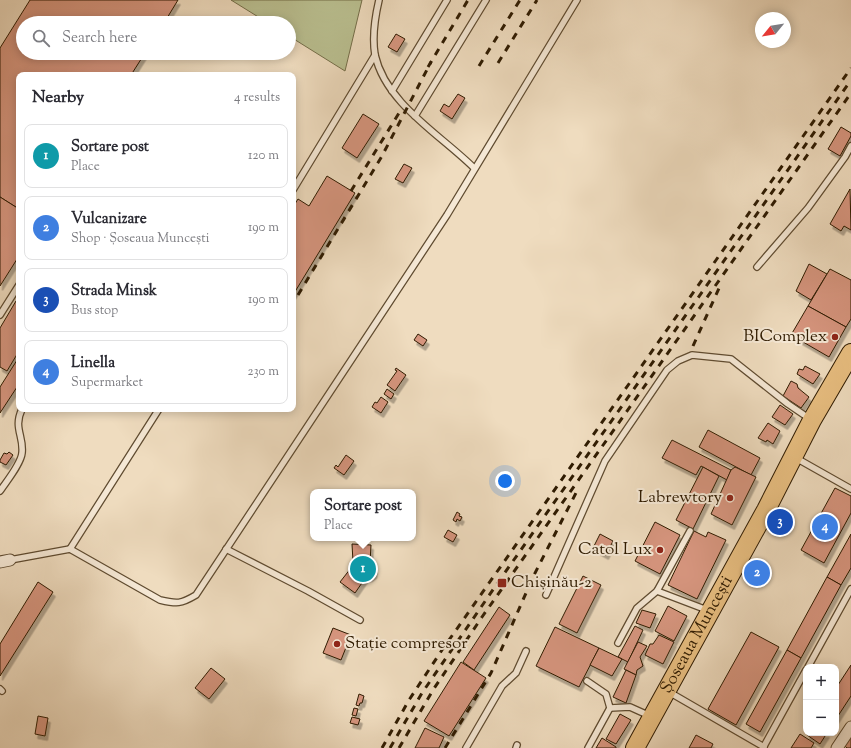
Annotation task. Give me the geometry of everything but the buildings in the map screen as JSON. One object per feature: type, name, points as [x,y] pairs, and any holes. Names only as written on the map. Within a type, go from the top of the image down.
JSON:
[{"type":"main road","name":"Șoseaua Muncești","points":[[635,748],[710,612],[812,420],[851,353]]},
{"type":"street","points":[[837,748],[851,727]]},
{"type":"lane","points":[[379,0],[374,35],[375,55],[392,91],[404,106],[474,168]]},
{"type":"lane","points":[[392,91],[447,0]]},
{"type":"lane","points":[[415,116],[486,0]]},
{"type":"lane","points":[[5,561],[70,549],[160,600],[172,603],[184,602],[196,594],[447,216],[474,168],[577,0]]},
{"type":"lane","points":[[296,185],[375,55]]},
{"type":"lane","points":[[757,267],[848,159],[851,146]]},
{"type":"lane","points":[[0,316],[16,290]]},
{"type":"lane","points":[[546,595],[605,461],[667,370],[678,360],[692,355],[731,358],[788,404],[812,420]]},
{"type":"lane","points":[[0,492],[20,460],[22,452],[18,424],[20,412]]},
{"type":"lane","points":[[70,549],[156,412]]},
{"type":"lane","points":[[794,456],[851,489]]},
{"type":"lane","points":[[618,643],[637,608],[657,591],[690,531]]},
{"type":"lane","points":[[226,549],[319,596],[360,620]]},
{"type":"lane","points":[[810,664],[851,588]]},
{"type":"lane","points":[[657,591],[710,612]]},
{"type":"lane","points":[[466,748],[502,686],[516,673],[526,651]]},
{"type":"lane","points":[[667,690],[763,748],[803,675]]},
{"type":"lane","points":[[587,681],[606,694],[610,708],[588,748]]},
{"type":"lane","points":[[610,708],[630,707],[652,718]]},
{"type":"green space","points":[[231,0],[362,0],[345,71],[296,40],[296,16],[257,16]]},
{"type":"railway","points":[[428,67],[468,0]]},
{"type":"railway","points":[[479,66],[520,0]]},
{"type":"railway","points":[[498,63],[537,0]]},
{"type":"railway","points":[[298,295],[382,156],[431,62]]},
{"type":"railway","points":[[382,748],[409,700],[442,650],[851,68]]},
{"type":"railway","points":[[390,748],[422,693],[499,581],[851,80]]},
{"type":"railway","points":[[399,748],[433,690],[482,617],[851,93]]},
{"type":"railway","points":[[351,191],[399,113]]},
{"type":"railway","points":[[693,346],[720,286]]},
{"type":"railway","points":[[445,748],[491,673],[533,577],[579,487]]},
{"type":"place","name":"BIComplex","points":[[835,337]]},
{"type":"place","name":"Labrewtory","points":[[730,498]]},
{"type":"place","name":"Strada Minsk","points":[[780,522]]},
{"type":"place","name":"Linella","points":[[825,527]]},
{"type":"place","name":"Catol Lux","points":[[660,550]]},
{"type":"place","name":"Sortare post","points":[[363,569]]},
{"type":"place","name":"Vulcanizare","points":[[757,573]]},
{"type":"place","name":"Chișinău-2","points":[[502,583]]},
{"type":"place","name":"Stație compresor","points":[[337,644]]}]
